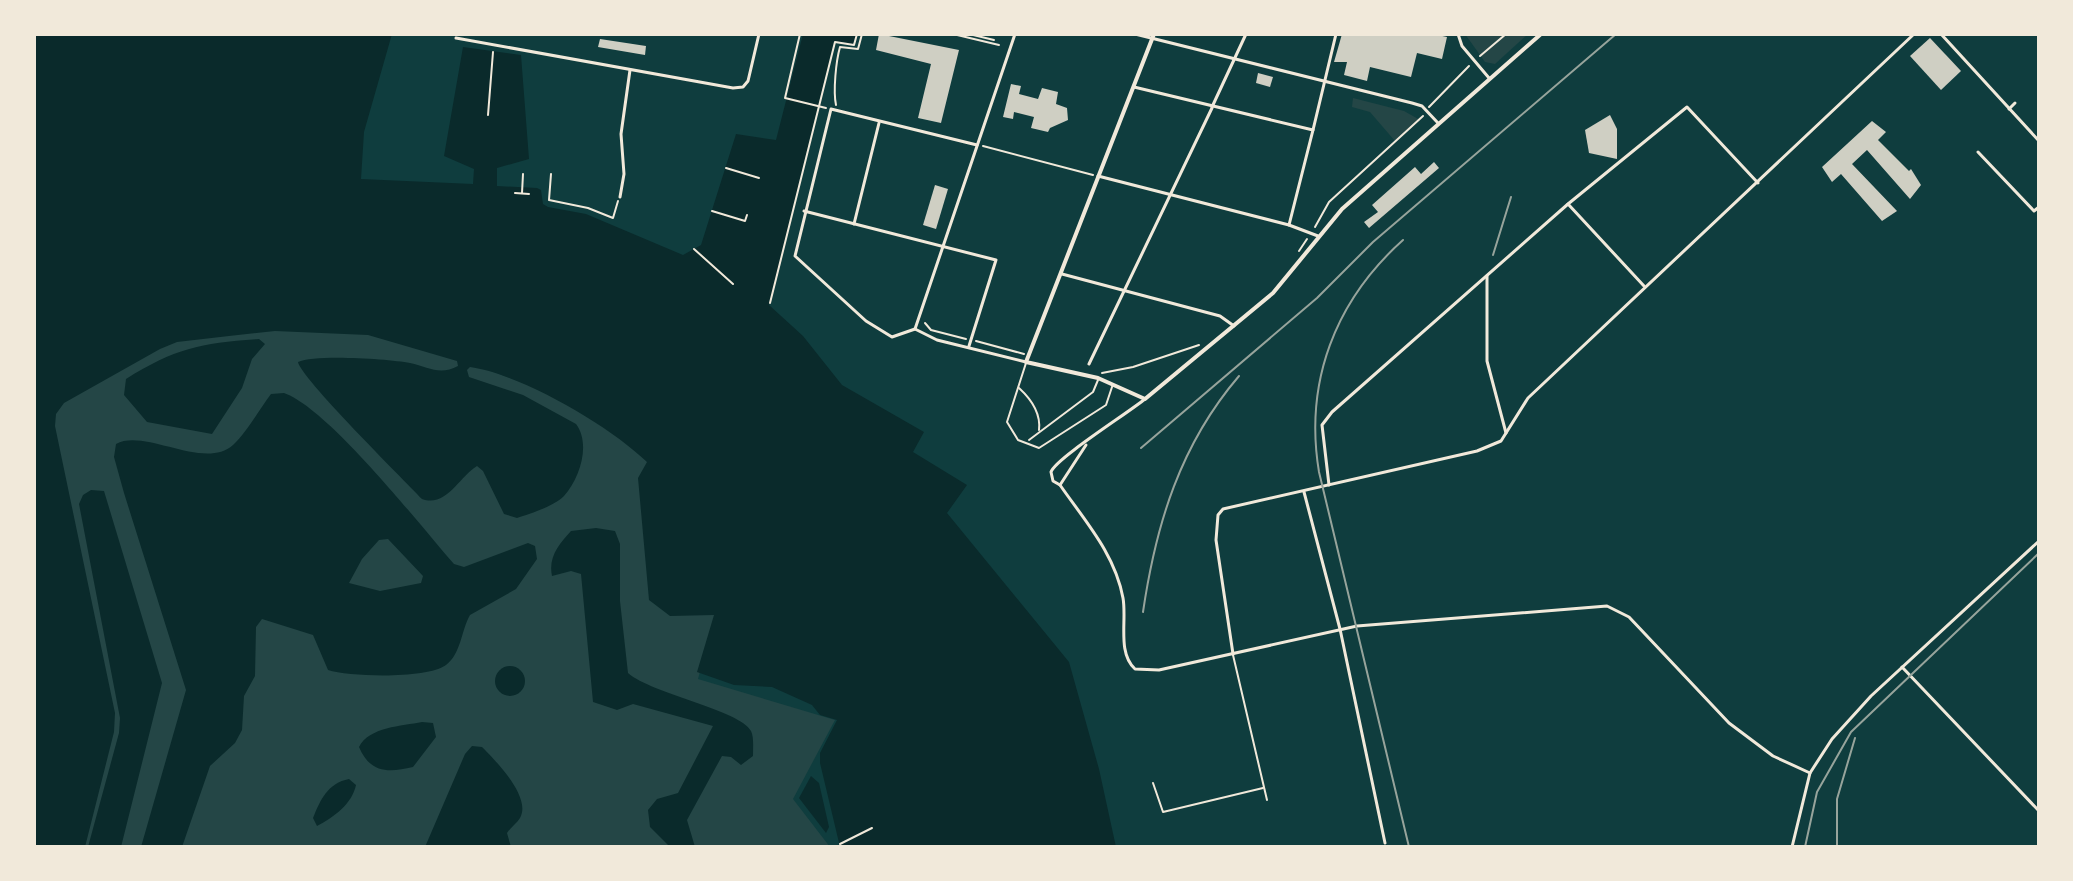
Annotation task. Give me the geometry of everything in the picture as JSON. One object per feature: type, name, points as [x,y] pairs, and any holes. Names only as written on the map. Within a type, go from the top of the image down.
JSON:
[{"type":"street","points":[[456,38],[743,87],[748,81],[759,34]]},
{"type":"street","points":[[915,329],[1015,34]]},
{"type":"street","points":[[1135,34],[1153,36],[1412,103],[1426,110],[1438,123]]},
{"type":"street","points":[[1089,364],[1172,196],[1246,34]]},
{"type":"street","points":[[1289,225],[1336,34]]},
{"type":"street","points":[[1458,34],[1462,46],[1489,78]]},
{"type":"street","points":[[1541,34],[1342,209],[1273,293],[1145,399],[1087,444],[1054,464],[1052,477],[1108,552],[1123,595],[1126,655],[1135,669],[1147,672],[1340,629],[1597,606],[1617,608],[1729,723],[1773,756],[1810,773]]},
{"type":"street","points":[[1233,654],[1216,540],[1216,521],[1223,509],[1477,451],[1501,441],[1528,398],[1914,34]]},
{"type":"street","points":[[1941,34],[2039,141]]},
{"type":"street","points":[[1026,362],[1153,36]]},
{"type":"street","points":[[620,197],[624,174],[621,134],[630,70]]},
{"type":"street","points":[[1134,87],[1313,130]]},
{"type":"street","points":[[2009,109],[2015,103]]},
{"type":"street","points":[[1329,486],[1322,425],[1568,204],[1687,107],[1758,183]]},
{"type":"street","points":[[977,145],[833,109],[804,211],[795,256],[800,264],[880,331],[892,337],[915,329],[937,340],[1026,362],[1098,375],[1145,399]]},
{"type":"street","points":[[854,224],[880,121]]},
{"type":"street","points":[[1978,152],[2034,211],[2039,207]]},
{"type":"street","points":[[1098,176],[1289,225],[1318,236]]},
{"type":"street","points":[[1568,204],[1646,287]]},
{"type":"street","points":[[804,211],[996,260],[968,347]]},
{"type":"street","points":[[1060,274],[1220,316],[1234,326]]},
{"type":"street","points":[[1487,276],[1487,361],[1506,433]]},
{"type":"street","points":[[1060,485],[1087,444]]},
{"type":"street","points":[[1304,492],[1340,629],[1385,843]]},
{"type":"street","points":[[1792,847],[1810,773],[1843,725],[2039,542]]},
{"type":"street","points":[[1902,667],[2039,811]]},
{"type":"lane","points":[[1026,362],[1007,422],[1018,440],[1028,441],[1039,448],[1047,446],[1106,405],[1113,384]]},
{"type":"lane","points":[[1028,441],[1093,392],[1098,375]]},
{"type":"lane","points":[[1018,387],[1031,399],[1039,417],[1039,431]]},
{"type":"lane","points":[[1233,654],[1267,800]]},
{"type":"lane","points":[[1153,783],[1163,812],[1264,788]]},
{"type":"path","points":[[800,34],[785,98],[821,107]]},
{"type":"path","points":[[770,303],[835,42],[854,45],[857,34]]},
{"type":"path","points":[[833,109],[839,76],[835,67],[840,47],[858,49],[862,34]]},
{"type":"path","points":[[953,34],[999,45]]},
{"type":"path","points":[[969,34],[994,40]]},
{"type":"path","points":[[1294,259],[1329,202],[1422,118],[1426,110],[1474,61],[1506,34]]},
{"type":"path","points":[[488,115],[493,51]]},
{"type":"path","points":[[977,145],[1098,176]]},
{"type":"path","points":[[726,168],[759,178]]},
{"type":"path","points":[[522,193],[523,174]]},
{"type":"path","points":[[551,174],[549,200],[588,208],[613,218],[620,197]]},
{"type":"path","points":[[515,193],[529,194]]},
{"type":"path","points":[[712,211],[745,221],[747,215]]},
{"type":"path","points":[[694,249],[733,284]]},
{"type":"path","points":[[1098,375],[1197,347],[1207,339]]},
{"type":"path","points":[[840,844],[872,828]]},
{"type":"shaded area","points":[[34,34],[392,34],[364,132],[361,179],[473,184],[474,169],[444,156],[463,47],[521,55],[529,159],[497,168],[497,186],[537,188],[541,190],[543,204],[548,207],[586,214],[683,255],[701,245],[736,134],[776,140],[803,34],[856,34],[853,44],[834,41],[769,305],[803,336],[842,385],[924,432],[913,452],[967,485],[947,513],[1069,662],[1099,769],[1116,847],[840,847],[820,763],[820,753],[837,720],[820,715],[812,705],[772,687],[734,685],[697,672],[714,615],[670,616],[649,600],[638,478],[647,462],[611,433],[564,404],[514,380],[470,367],[467,370],[469,377],[523,395],[576,424],[583,441],[579,471],[560,500],[517,518],[504,514],[483,471],[477,466],[445,495],[431,501],[422,499],[333,407],[298,362],[320,358],[370,359],[440,370],[458,366],[457,361],[368,335],[275,331],[177,342],[64,403],[56,414],[55,426],[115,713],[114,732],[85,847],[34,847]]},
{"type":"shaded area","points":[[1465,34],[1528,34],[1495,64],[1485,62]]},
{"type":"shaded area","points":[[1353,98],[1404,111],[1420,120],[1395,141],[1370,112],[1352,107]]},
{"type":"shaded area","points":[[255,322],[362,332],[457,360],[467,381],[465,368],[475,365],[540,389],[613,428],[652,464],[716,611],[698,679],[835,720],[793,799],[830,847],[118,847],[124,715],[90,847],[79,847],[47,407],[126,336]]},
{"type":"shaded area","points":[[259,339],[265,344],[252,359],[242,388],[212,434],[147,422],[124,395],[126,379],[159,360],[205,345]]},
{"type":"shaded area","points":[[284,393],[303,403],[348,443],[454,564],[464,567],[528,543],[535,546],[537,559],[516,589],[470,615],[458,649],[446,665],[437,670],[407,675],[370,675],[328,670],[313,635],[262,619],[256,627],[255,676],[244,696],[242,730],[235,743],[210,766],[182,847],[141,847],[186,690],[124,493],[114,457],[116,444],[142,441],[191,452],[221,452],[238,440],[271,394]],"holes":[[[388,539],[423,576],[421,583],[380,591],[349,583],[362,559],[379,540]]]},
{"type":"shaded area","points":[[91,490],[104,491],[162,683],[121,847],[88,847],[119,733],[120,718],[79,504],[83,495]]},
{"type":"shaded area","points":[[596,528],[615,531],[620,544],[620,601],[628,673],[656,688],[731,716],[744,723],[752,733],[753,756],[741,765],[731,757],[722,756],[687,820],[695,847],[670,847],[650,827],[648,810],[657,799],[678,793],[713,726],[633,704],[617,710],[593,702],[581,574],[571,571],[552,576],[553,557],[571,531]]},
{"type":"shaded area","points":[[510,666],[521,670],[525,681],[521,692],[510,696],[499,692],[495,681],[499,670]]},
{"type":"shaded area","points":[[433,723],[436,737],[413,767],[381,769],[363,756],[359,747],[370,735],[396,726]]},
{"type":"shaded area","points":[[472,746],[482,747],[495,761],[521,800],[520,818],[507,833],[511,847],[425,847],[465,754]]},
{"type":"shaded area","points":[[811,776],[819,783],[829,827],[826,833],[799,798]]},
{"type":"shaded area","points":[[349,779],[356,785],[351,798],[336,814],[317,826],[313,818],[322,799],[330,788]]},
{"type":"building","points":[[879,34],[959,50],[941,123],[918,118],[931,64],[876,50]]},
{"type":"building","points":[[1342,34],[1433,34],[1447,37],[1442,59],[1417,53],[1411,77],[1370,67],[1367,81],[1344,75],[1347,62],[1334,62]]},
{"type":"building","points":[[1930,38],[1961,71],[1941,90],[1910,56]]},
{"type":"building","points":[[600,39],[646,46],[645,55],[598,47]]},
{"type":"building","points":[[1258,73],[1273,77],[1270,87],[1256,83]]},
{"type":"building","points":[[1011,84],[1021,86],[1019,94],[1038,99],[1042,88],[1058,92],[1056,104],[1067,108],[1068,120],[1050,128],[1048,132],[1031,128],[1034,117],[1014,112],[1013,119],[1003,117]]},
{"type":"building","points":[[1610,115],[1617,129],[1617,159],[1589,153],[1585,130]]},
{"type":"building","points":[[1872,121],[1886,132],[1878,140],[1909,171],[1911,169],[1921,185],[1910,199],[1867,150],[1852,164],[1897,211],[1882,221],[1841,174],[1832,182],[1822,167]]},
{"type":"building","points":[[1434,162],[1439,168],[1369,228],[1364,222],[1378,212],[1372,205],[1415,167],[1421,174]]},
{"type":"building","points":[[935,185],[948,189],[936,229],[923,225]]},
{"type":"railway","points":[[1141,448],[1317,298],[1373,242],[1616,34]]},
{"type":"railway","points":[[1493,255],[1511,197]]},
{"type":"railway","points":[[1403,240],[1359,289],[1330,345],[1316,406],[1316,439],[1319,472],[1409,847]]},
{"type":"railway","points":[[1143,612],[1155,548],[1174,487],[1201,430],[1239,376]]},
{"type":"railway","points":[[1805,847],[1817,792],[1851,732],[2039,553]]},
{"type":"railway","points":[[1837,847],[1837,799],[1855,738]]}]
